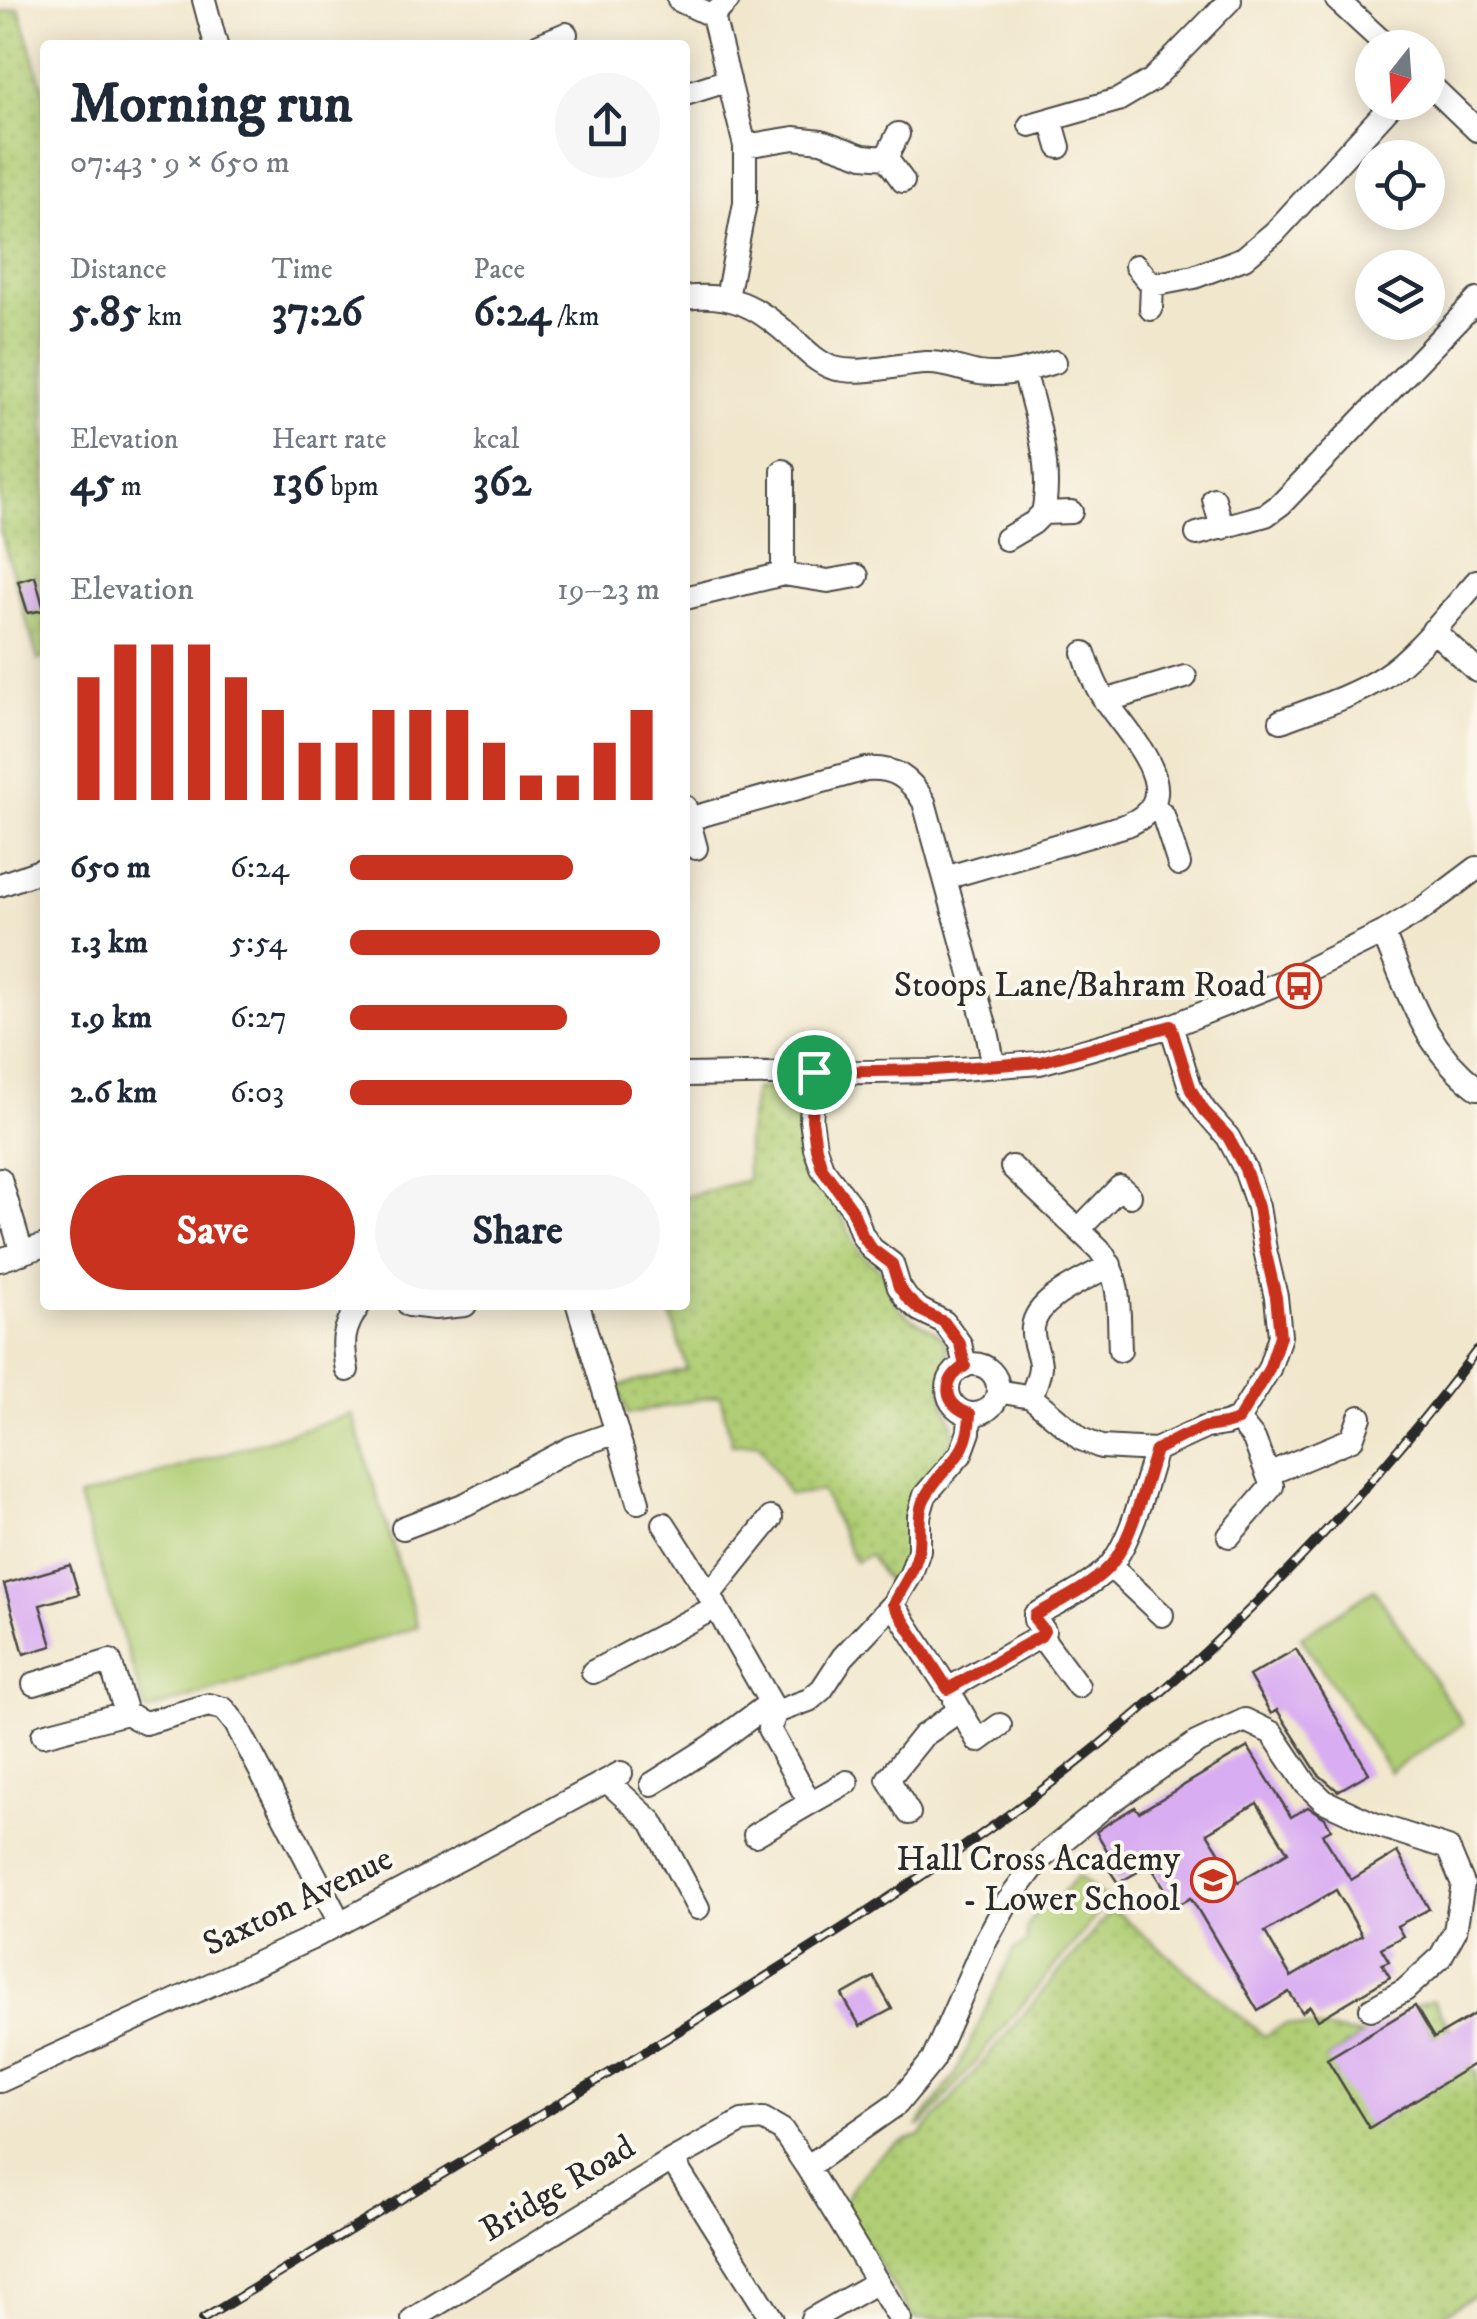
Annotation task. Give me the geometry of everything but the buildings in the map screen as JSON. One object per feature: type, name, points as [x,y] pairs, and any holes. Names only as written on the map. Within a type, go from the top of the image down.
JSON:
[{"type":"street","points":[[204,0],[215,40]]},
{"type":"street","points":[[679,0],[720,8],[729,80],[745,146],[744,203],[727,298]]},
{"type":"street","points":[[1059,147],[1041,122],[1118,100],[1152,80],[1230,0]]},
{"type":"street","points":[[1339,1],[1370,30]]},
{"type":"street","points":[[552,40],[566,34]]},
{"type":"street","points":[[690,92],[729,80]]},
{"type":"street","points":[[1445,99],[1477,130]]},
{"type":"street","points":[[1152,285],[1194,277],[1244,258],[1274,233],[1378,120]]},
{"type":"street","points":[[886,158],[898,134]]},
{"type":"street","points":[[745,146],[794,138],[821,141],[863,156],[886,158],[903,181]]},
{"type":"street","points":[[1136,266],[1152,285],[1151,309]]},
{"type":"street","points":[[690,297],[707,295],[751,306],[809,355],[832,368],[855,370],[930,363],[1003,374],[1056,362]]},
{"type":"street","points":[[1197,534],[1266,515],[1282,504],[1477,300]]},
{"type":"street","points":[[1006,540],[1042,513],[1046,498],[1036,416],[1024,372]]},
{"type":"street","points":[[783,472],[783,574]]},
{"type":"street","points":[[1214,499],[1222,528]]},
{"type":"street","points":[[1042,513],[1071,512]]},
{"type":"street","points":[[690,597],[783,574],[828,581],[856,576]]},
{"type":"street","points":[[1281,721],[1384,677],[1477,581]]},
{"type":"street","points":[[1433,630],[1477,671]]},
{"type":"street","points":[[945,878],[1126,825],[1141,819],[1153,807],[1154,777],[1146,757],[1105,702],[1084,654]]},
{"type":"street","points":[[1105,702],[1185,677]]},
{"type":"street","points":[[1312,708],[1321,732]]},
{"type":"street","points":[[690,812],[866,769],[894,772],[915,787],[924,802],[994,1068]]},
{"type":"street","points":[[1153,807],[1163,815],[1179,864]]},
{"type":"street","points":[[690,825],[696,848]]},
{"type":"street","points":[[690,1074],[994,1068],[1040,1062],[1171,1026],[1289,979],[1422,910],[1477,868]]},
{"type":"street","points":[[0,884],[40,870]]},
{"type":"street","points":[[1383,933],[1429,1036],[1454,1071],[1477,1088]]},
{"type":"street","points":[[998,1391],[1031,1397],[1081,1439],[1101,1446],[1156,1450],[1206,1427],[1238,1420],[1269,1369],[1280,1336],[1258,1207],[1245,1169],[1228,1137],[1191,1090],[1171,1026]]},
{"type":"street","points":[[814,1072],[812,1120],[822,1168],[852,1209],[872,1249],[892,1264],[907,1298],[944,1322],[960,1344],[965,1366]]},
{"type":"street","points":[[1012,1167],[1100,1248],[1116,1283],[1120,1350]]},
{"type":"street","points":[[0,1179],[11,1256],[40,1247]]},
{"type":"street","points":[[1079,1230],[1120,1187],[1130,1196]]},
{"type":"street","points":[[1031,1397],[1040,1366],[1034,1344],[1037,1313],[1046,1302],[1110,1265]]},
{"type":"street","points":[[347,1370],[344,1335],[356,1310]]},
{"type":"street","points":[[580,1310],[638,1502]]},
{"type":"street","points":[[965,1366],[981,1366],[997,1383],[992,1406],[985,1411],[970,1414],[955,1407],[948,1392],[952,1376],[965,1366]]},
{"type":"street","points":[[652,1784],[773,1708],[809,1700],[822,1689],[842,1657],[893,1604],[910,1574],[919,1550],[919,1516],[925,1496],[961,1454],[970,1414]]},
{"type":"street","points":[[1268,1474],[1352,1438],[1360,1417]]},
{"type":"street","points":[[1229,1536],[1272,1486],[1254,1439],[1238,1420]]},
{"type":"street","points":[[402,1528],[466,1504],[571,1448],[617,1432]]},
{"type":"street","points":[[948,1689],[1041,1636],[1044,1631],[1035,1615],[1086,1586],[1110,1566],[1124,1545],[1156,1450]]},
{"type":"street","points":[[593,1672],[712,1601],[771,1518]]},
{"type":"street","points":[[664,1524],[773,1708],[769,1729],[810,1803]]},
{"type":"street","points":[[1110,1566],[1162,1615]]},
{"type":"street","points":[[893,1604],[978,1741],[1000,1725]]},
{"type":"street","points":[[1041,1636],[1078,1686]]},
{"type":"street","points":[[34,1684],[110,1661],[126,1713]]},
{"type":"street","points":[[43,1734],[126,1713],[145,1723],[209,1705],[224,1709],[236,1724],[340,1923]]},
{"type":"street","points":[[909,1813],[888,1778],[924,1736],[960,1710]]},
{"type":"street","points":[[900,2319],[807,2168],[897,2104],[933,2060],[992,1930],[1039,1860],[1105,1806],[1196,1742],[1245,1720],[1272,1733],[1306,1784],[1324,1801],[1374,1824],[1448,1848],[1463,1884],[1455,1932],[1440,1958],[1406,1990],[1370,2009]]},
{"type":"street","name":"Saxton Avenue","points":[[0,2082],[340,1923],[614,1777],[652,1822],[698,1908]]},
{"type":"street","points":[[754,1835],[846,1782]]},
{"type":"street","name":"Bridge Road","points":[[413,2319],[742,2121],[754,2118],[782,2130],[807,2168]]},
{"type":"street","points":[[672,2160],[772,2319]]},
{"type":"street","points":[[812,2319],[878,2282]]},
{"type":"green space","points":[[19,8],[40,79],[38,660],[0,530],[0,13]]},
{"type":"green space","points":[[755,1089],[779,1090],[793,1102],[808,1168],[840,1211],[858,1248],[885,1275],[899,1308],[942,1337],[948,1351],[941,1388],[954,1438],[918,1486],[905,1563],[891,1587],[869,1555],[855,1562],[822,1491],[789,1495],[759,1443],[732,1444],[720,1395],[627,1414],[618,1386],[687,1369],[669,1310],[690,1310],[690,1196],[747,1180],[747,1139]]},
{"type":"green space","points":[[352,1414],[418,1627],[146,1711],[79,1498]]},
{"type":"green space","points":[[1374,1589],[1463,1724],[1390,1772],[1301,1637]]},
{"type":"green space","points":[[1078,1876],[1108,1902],[917,2127],[955,2075],[1014,1949],[1027,1942],[1026,1929],[1047,1896],[1058,1898]]},
{"type":"green space","points":[[1113,1909],[1264,2036],[1287,2024],[1363,2035],[1327,2059],[1456,2075],[1415,2006],[1433,2000],[1477,2074],[1477,2294],[1435,2319],[913,2319],[842,2205],[884,2153],[920,2136]]},
{"type":"railway","points":[[203,2319],[797,1957],[964,1847],[1072,1767],[1182,1674],[1288,1571],[1387,1462],[1477,1350]]},
{"type":"place","name":"Stoops Lane/Bahram Road","points":[[1299,986]]},
{"type":"place","name":"Hall Cross Academy - Lower School","points":[[1213,1880]]},
{"type":"route","points":[[1171,1026],[1191,1090],[1228,1137],[1245,1169],[1258,1207],[1280,1336],[1269,1369],[1238,1420],[1206,1427],[1156,1450],[1124,1545],[1110,1566],[1086,1586],[1035,1615],[1044,1631],[1041,1636],[948,1689],[893,1604],[919,1550],[919,1516],[925,1496],[961,1454],[969,1432],[970,1414],[955,1407],[948,1392],[952,1376],[965,1366],[960,1344],[944,1322],[907,1298],[892,1264],[872,1249],[852,1209],[822,1168],[812,1120],[814,1072],[994,1068],[1040,1062],[1171,1026]]}]
